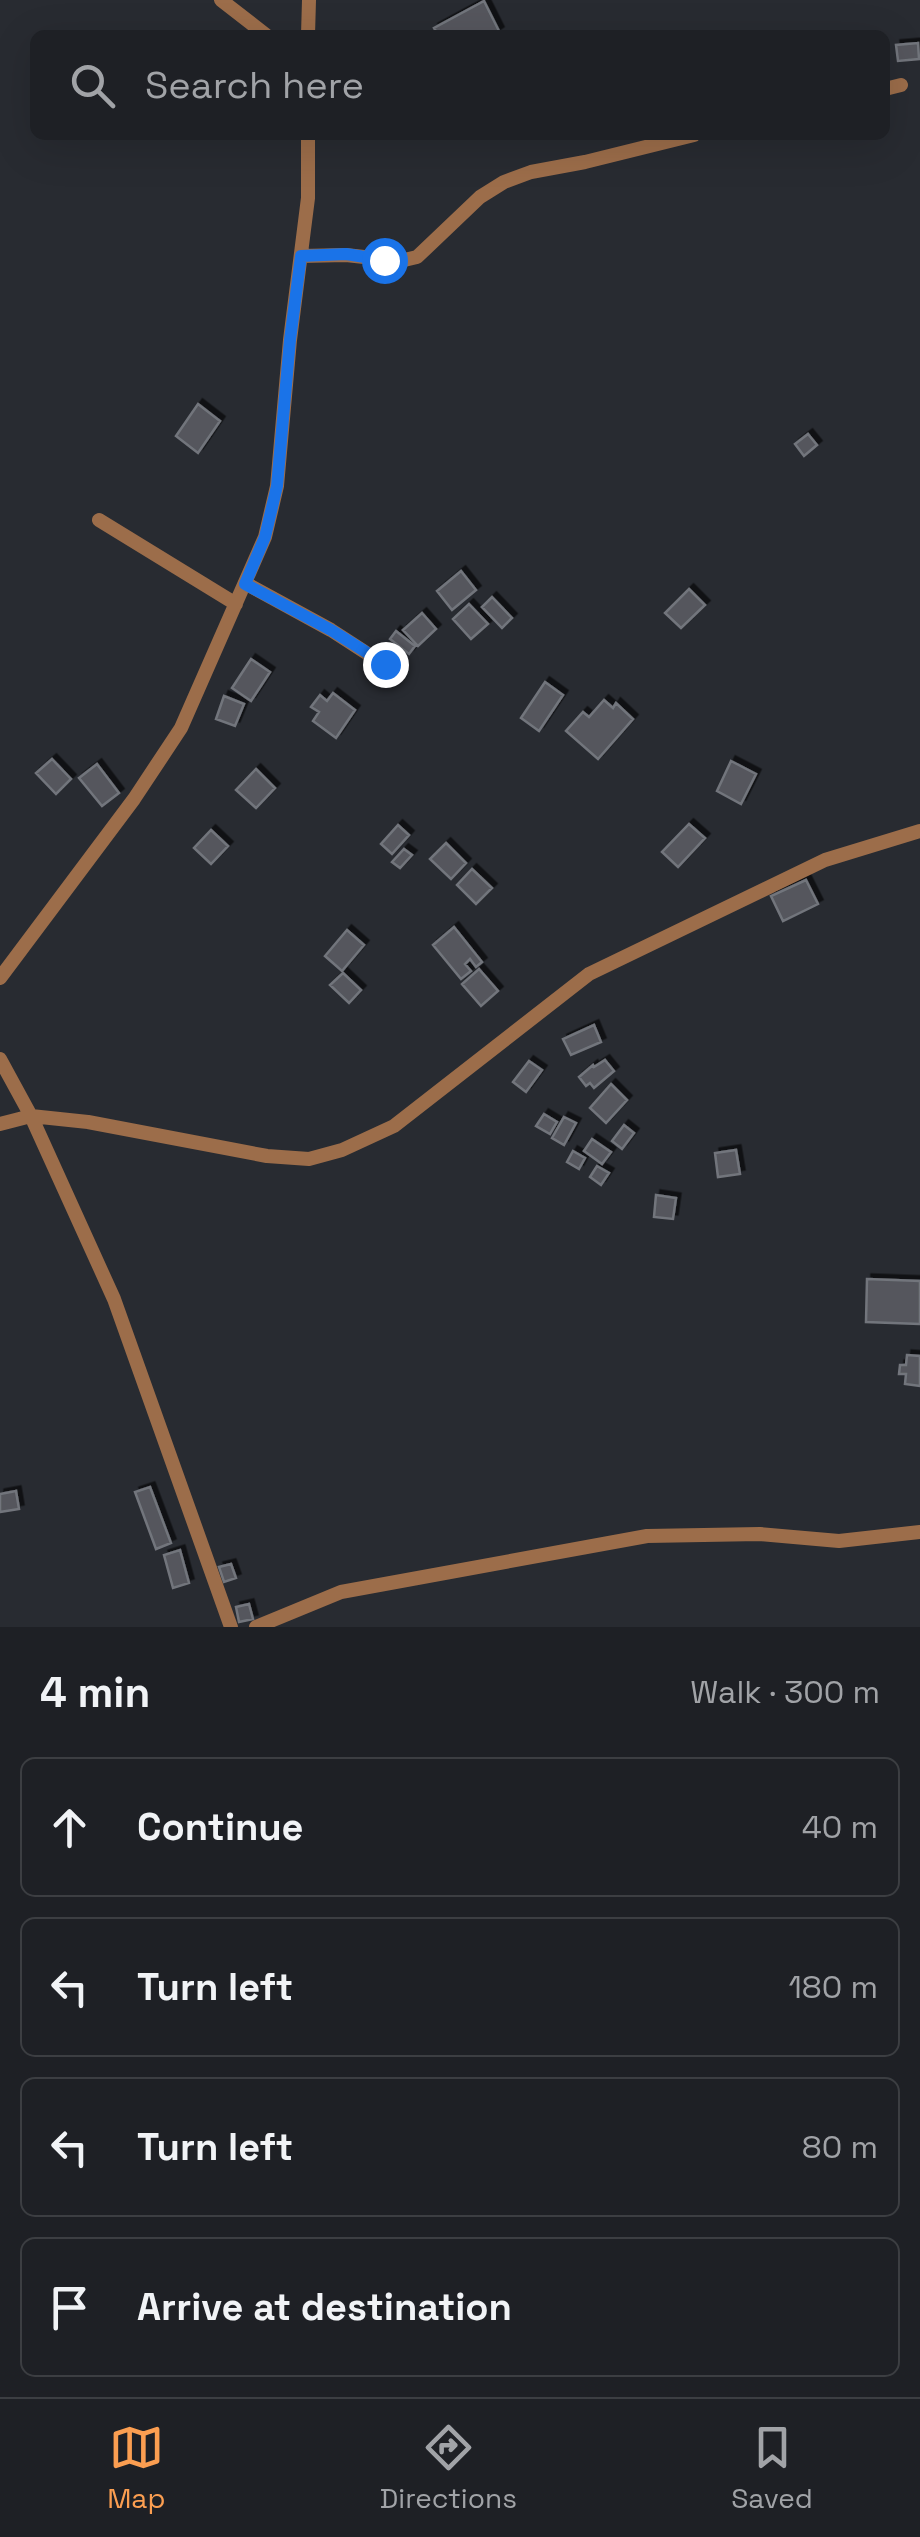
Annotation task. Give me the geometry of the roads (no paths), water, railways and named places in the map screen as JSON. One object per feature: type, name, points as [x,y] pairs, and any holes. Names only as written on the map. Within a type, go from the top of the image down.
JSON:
[{"type":"street","points":[[221,0],[260,30]]},
{"type":"street","points":[[308,30],[309,0]]},
{"type":"street","points":[[890,88],[901,85]]},
{"type":"street","points":[[0,978],[134,799],[181,728],[265,537],[277,486],[308,198],[308,140]]},
{"type":"street","points":[[301,256],[346,254],[400,261],[416,256],[480,197],[504,182],[530,172],[674,140]]},
{"type":"street","points":[[99,520],[236,604]]},
{"type":"street","points":[[245,584],[385,664]]},
{"type":"street","points":[[0,1124],[31,1116],[88,1122],[267,1156],[308,1159],[342,1150],[394,1126],[589,974],[825,860],[920,831]]},
{"type":"street","points":[[0,1059],[31,1116],[114,1298],[231,1627]]},
{"type":"street","points":[[256,1627],[342,1592],[647,1536],[760,1534],[839,1541],[920,1532]]}]
